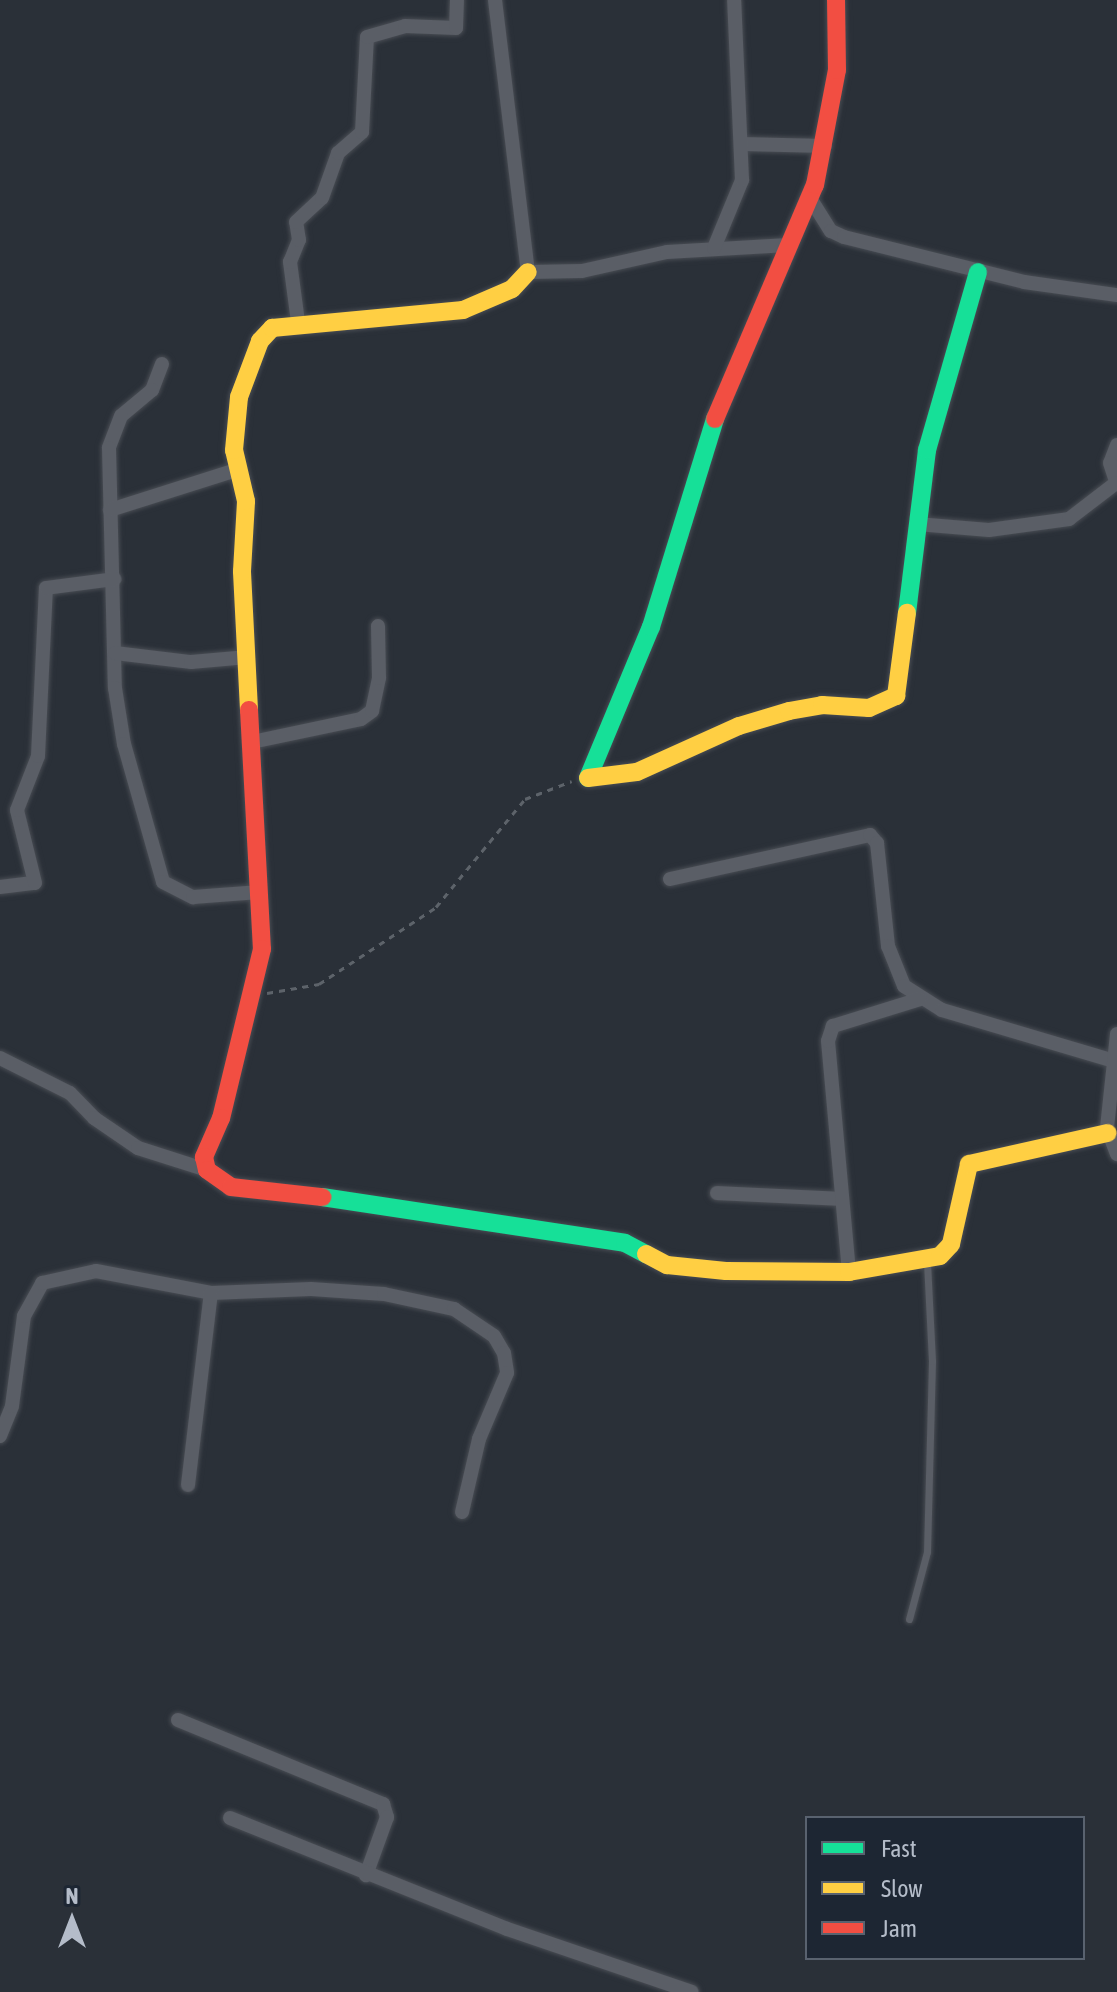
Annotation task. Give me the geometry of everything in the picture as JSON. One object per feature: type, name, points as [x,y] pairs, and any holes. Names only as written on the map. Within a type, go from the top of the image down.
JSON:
[{"type":"street","points":[[298,322],[290,262],[299,240],[296,222],[322,198],[338,153],[362,132],[367,37],[405,26],[456,28],[457,0]]},
{"type":"street","points":[[495,0],[528,272]]},
{"type":"street","points":[[714,248],[739,191],[742,144],[734,0]]},
{"type":"street","points":[[836,0],[837,70],[825,146],[810,198],[732,371],[692,482],[651,627],[588,778],[637,772],[739,726],[789,711],[822,705],[869,708],[891,701],[901,679],[917,524],[936,405],[978,272]]},
{"type":"street","points":[[742,144],[825,146]]},
{"type":"street","points":[[810,198],[838,235],[978,272],[1117,295]]},
{"type":"street","points":[[207,1170],[204,1157],[221,1118],[262,949],[242,571],[246,501],[236,470],[236,409],[260,341],[272,328],[298,322],[463,310],[512,289],[528,272],[582,271],[667,252],[788,245]]},
{"type":"street","points":[[162,364],[152,390],[113,429],[110,510],[115,653],[124,744],[163,882],[193,897],[260,892]]},
{"type":"street","points":[[917,524],[989,530],[1069,519],[1116,484],[1110,463],[1117,445]]},
{"type":"street","points":[[110,510],[236,470]]},
{"type":"street","points":[[0,887],[35,883],[17,810],[38,756],[46,588],[114,579]]},
{"type":"street","points":[[252,742],[361,719],[372,711],[379,678],[378,626]]},
{"type":"street","points":[[115,653],[191,662],[248,657]]},
{"type":"street","points":[[670,879],[870,835],[877,843],[894,971],[920,999],[1111,1060]]},
{"type":"street","points":[[849,1272],[828,1041],[833,1026],[920,999]]},
{"type":"street","points":[[1117,1034],[1111,1060],[1113,1096],[1108,1133],[1117,1154]]},
{"type":"street","points":[[0,1058],[70,1093],[94,1118],[138,1148],[207,1170],[231,1187],[425,1209],[625,1243],[667,1265],[726,1271],[849,1272],[927,1262],[951,1244],[969,1164],[1108,1133]]},
{"type":"street","points":[[717,1193],[842,1199]]},
{"type":"street","points":[[0,1436],[12,1406],[24,1316],[42,1283],[96,1271],[211,1293],[311,1289],[384,1294],[454,1309],[494,1336],[507,1373],[479,1439],[462,1512]]},
{"type":"street","points":[[188,1485],[211,1293]]},
{"type":"street","points":[[178,1720],[383,1804],[387,1817],[366,1875]]},
{"type":"street","points":[[230,1818],[366,1875],[692,1992]]},
{"type":"lane","points":[[909,1619],[927,1552],[932,1361],[927,1262]]},
{"type":"path","points":[[252,995],[319,984],[343,970],[436,907],[525,799],[551,785],[588,778]]},
{"type":"traffic: fast","points":[[907,613],[927,450],[978,272]]},
{"type":"traffic: fast","points":[[588,778],[651,627],[715,419]]},
{"type":"traffic: fast","points":[[322,1197],[625,1243],[646,1254]]},
{"type":"traffic: slow","points":[[249,710],[242,571],[246,501],[234,450],[239,397],[260,341],[272,328],[463,310],[512,289],[528,272]]},
{"type":"traffic: slow","points":[[588,778],[637,772],[739,726],[789,711],[822,705],[869,708],[896,696],[907,613]]},
{"type":"traffic: slow","points":[[646,1254],[667,1265],[726,1271],[849,1272],[940,1256],[951,1244],[969,1164],[1108,1133]]},
{"type":"traffic: jam","points":[[715,419],[815,185],[837,70],[836,0]]},
{"type":"traffic: jam","points":[[249,710],[262,949],[221,1118],[204,1157],[207,1170],[231,1187],[322,1197]]}]
